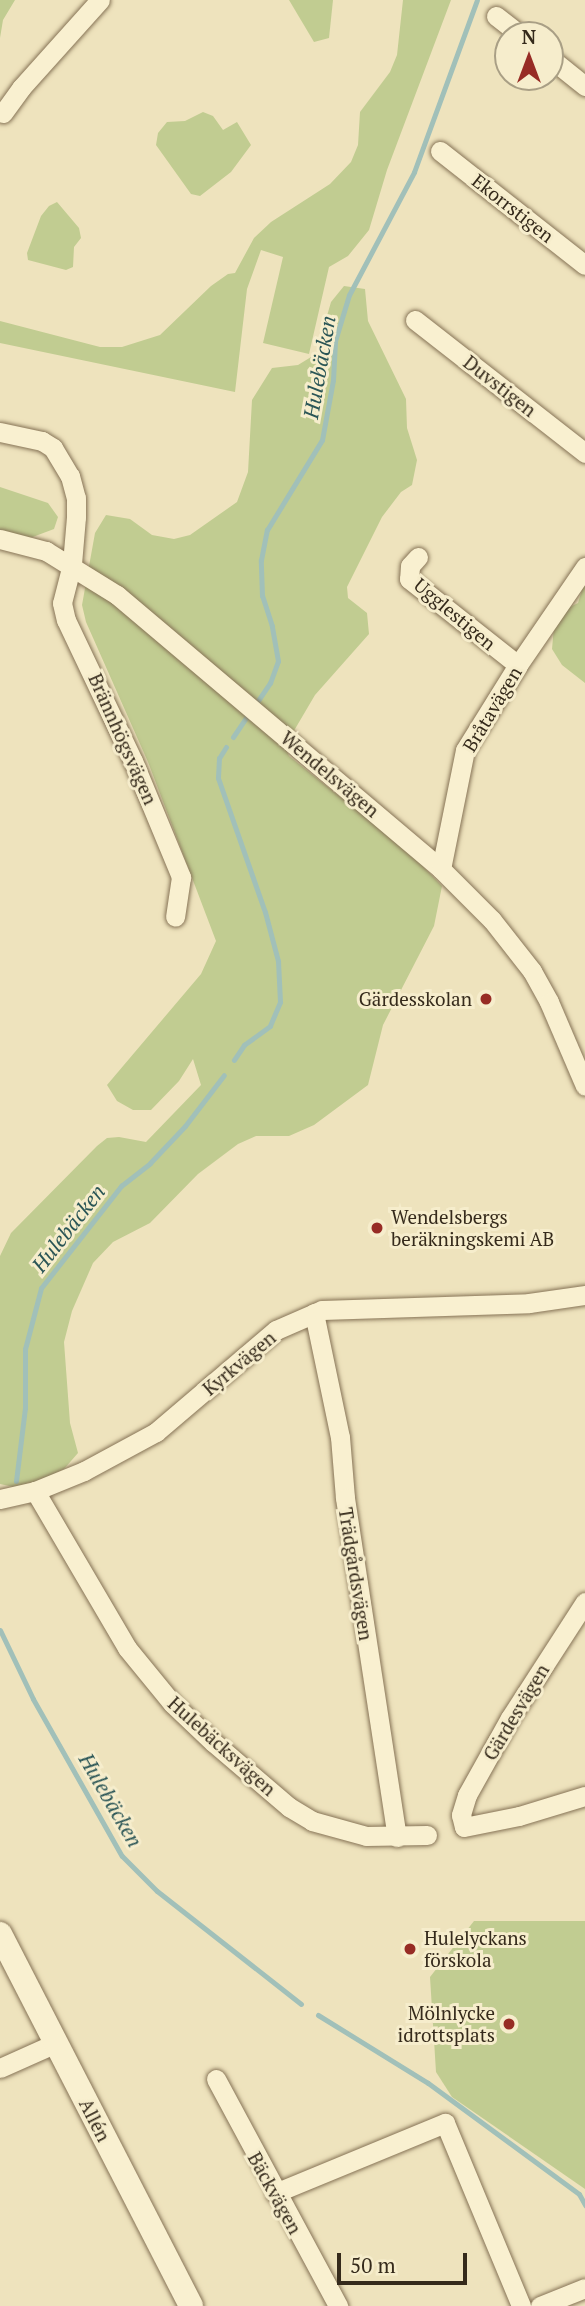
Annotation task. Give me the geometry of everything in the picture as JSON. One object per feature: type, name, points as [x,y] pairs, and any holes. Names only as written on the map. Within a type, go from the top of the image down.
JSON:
[{"type":"street","points":[[3,113],[21,88],[100,0]]},
{"type":"street","points":[[496,16],[502,21]]},
{"type":"street","points":[[564,69],[585,86]]},
{"type":"street","name":"Ekorrstigen","points":[[440,151],[585,265]]},
{"type":"street","name":"Duvstigen","points":[[415,320],[585,453]]},
{"type":"street","name":"Brännhögsvägen","points":[[0,432],[42,441],[53,448],[70,476],[76,498],[72,564],[62,603],[66,620],[133,761],[181,877],[176,916]]},
{"type":"street","name":"Wendelsvägen","points":[[0,539],[26,544],[72,564],[117,595],[441,869],[492,920],[532,971],[550,1002],[585,1086]]},
{"type":"street","name":"Ugglestigen","points":[[418,557],[410,566],[409,579],[518,665]]},
{"type":"street","name":"Bråtavägen","points":[[441,869],[465,750],[518,665],[585,567]]},
{"type":"street","name":"Kyrkvägen","points":[[0,1499],[34,1491],[84,1471],[156,1432],[249,1350],[276,1330],[322,1310],[529,1304],[585,1295]]},
{"type":"street","name":"Trädgårdsvägen","points":[[314,1313],[340,1437],[345,1498],[397,1837]]},
{"type":"street","name":"Hulebäcksvägen","points":[[34,1491],[102,1609],[127,1647],[172,1703],[289,1807],[312,1821],[366,1836],[427,1835]]},
{"type":"street","name":"Gärdesvägen","points":[[585,1602],[510,1718],[467,1795],[461,1815],[464,1828],[519,1816],[585,1796]]},
{"type":"street","name":"Allén","points":[[0,1934],[191,2306]]},
{"type":"street","points":[[0,2068],[57,2043]]},
{"type":"street","name":"Bäckvägen","points":[[216,2079],[338,2306]]},
{"type":"street","points":[[275,2193],[445,2123],[521,2306]]},
{"type":"street","points":[[541,2306],[585,2288]]},
{"type":"green space","points":[[0,0],[15,0],[3,20],[0,38]]},
{"type":"green space","points":[[289,0],[333,0],[329,38],[314,42]]},
{"type":"green space","points":[[403,0],[451,0],[387,170],[369,230],[348,256],[329,267],[309,354],[263,343],[283,257],[261,250],[247,289],[235,392],[0,343],[0,321],[100,347],[122,347],[160,335],[211,286],[228,274],[235,273],[254,238],[271,222],[330,184],[351,162],[358,145],[360,112],[390,72],[397,55]]},
{"type":"green space","points":[[203,112],[213,116],[223,130],[237,122],[251,145],[231,172],[200,196],[191,194],[156,145],[158,133],[167,122],[185,121]]},
{"type":"green space","points":[[57,202],[79,228],[81,238],[74,247],[73,267],[66,270],[28,260],[27,253],[41,216],[49,206]]},
{"type":"green space","points":[[344,286],[365,289],[368,321],[406,399],[407,428],[417,460],[412,485],[401,492],[382,517],[347,587],[348,598],[367,613],[369,634],[315,695],[285,746],[289,756],[409,852],[442,886],[434,926],[383,1025],[368,1085],[314,1125],[289,1136],[256,1136],[238,1144],[198,1174],[150,1223],[113,1242],[93,1263],[72,1311],[64,1342],[70,1423],[78,1453],[64,1469],[42,1480],[14,1487],[0,1484],[0,1256],[11,1233],[97,1146],[107,1138],[119,1137],[146,1142],[201,1085],[193,1059],[179,1081],[151,1110],[133,1110],[117,1101],[107,1085],[201,974],[216,941],[148,762],[86,622],[82,605],[95,533],[106,515],[130,519],[152,535],[174,539],[190,535],[237,502],[248,472],[252,400],[272,368],[298,365],[316,354],[331,302]]},
{"type":"green space","points":[[0,487],[48,503],[58,517],[54,529],[30,538],[0,534]]},
{"type":"green space","points":[[585,580],[585,683],[562,665],[552,649],[554,627],[562,611],[578,603]]},
{"type":"green space","name":"Mölnlycke idrottsplats","points":[[474,1921],[585,1921],[585,2189],[452,2097],[436,2072],[430,1977]]},
{"type":"waterway","name":"Hulebäcken","points":[[255,705],[270,683],[278,661],[272,626],[262,596],[261,560],[267,530],[322,440],[333,380],[335,341],[349,295],[414,172],[477,0]]},
{"type":"waterway","name":"Hulebäcken","points":[[233,737],[249,713]]},
{"type":"waterway","name":"Hulebäcken","points":[[226,747],[219,758],[218,778],[265,912],[278,961],[280,1002],[270,1026],[244,1045],[234,1060]]},
{"type":"waterway","name":"Hulebäcken","points":[[16,1481],[25,1408],[25,1349],[41,1288],[121,1186],[150,1163],[185,1126],[224,1075]]},
{"type":"waterway","name":"Hulebäcken","points":[[0,1630],[33,1699],[122,1856],[157,1891],[301,2004]]},
{"type":"waterway","name":"Hulebäcken","points":[[318,2015],[428,2083],[579,2194],[585,2205]]},
{"type":"place","name":"Gärdesskolan","points":[[486,999]]},
{"type":"place","name":"Wendelsbergs beräkningskemi AB","points":[[377,1228]]},
{"type":"place","name":"Hulelyckans förskola","points":[[410,1949]]},
{"type":"place","name":"Mölnlycke idrottsplats","points":[[509,2024]]}]
